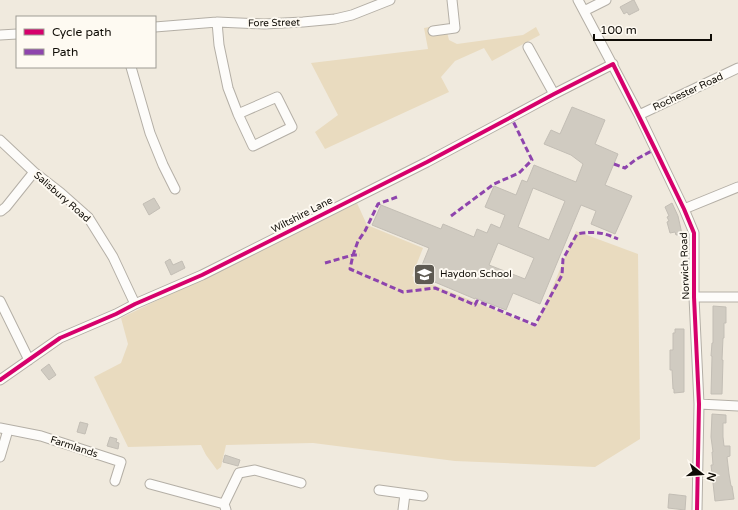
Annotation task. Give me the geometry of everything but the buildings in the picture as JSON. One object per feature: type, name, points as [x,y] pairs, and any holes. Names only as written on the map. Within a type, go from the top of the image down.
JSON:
[{"type":"street","name":"Fore Street","points":[[156,27],[217,22],[264,24],[335,19],[390,0]]},
{"type":"street","points":[[433,31],[455,28],[452,0]]},
{"type":"street","points":[[578,0],[612,64]]},
{"type":"street","points":[[584,11],[606,0]]},
{"type":"street","points":[[217,22],[219,45],[228,88],[238,114],[253,146],[292,127],[277,97],[238,114]]},
{"type":"street","points":[[0,35],[16,34]]},
{"type":"street","points":[[528,47],[554,94]]},
{"type":"street","name":"Wiltshire Lane","points":[[0,380],[60,338],[202,276],[427,162],[612,64]]},
{"type":"street","name":"Norwich Road","points":[[612,64],[639,115],[694,233],[694,297],[699,404],[697,510]]},
{"type":"street","points":[[130,68],[150,133],[175,189]]},
{"type":"street","name":"Rochester Road","points":[[639,115],[738,68]]},
{"type":"street","name":"Salisbury Road","points":[[0,140],[34,172],[88,217],[113,257],[135,304]]},
{"type":"street","points":[[0,211],[6,207],[34,172]]},
{"type":"street","points":[[684,209],[738,187]]},
{"type":"street","points":[[694,297],[738,297]]},
{"type":"street","points":[[0,302],[28,360]]},
{"type":"street","points":[[699,404],[738,406]]},
{"type":"street","name":"Farmlands","points":[[0,458],[4,429],[41,436],[121,462],[115,481]]},
{"type":"street","points":[[150,484],[225,507],[239,473],[255,470],[301,483]]},
{"type":"street","points":[[379,490],[423,496]]},
{"type":"street","points":[[403,510],[405,494]]},
{"type":"shaded area","points":[[445,24],[449,40],[457,44],[523,35],[536,27],[540,35],[492,61],[484,48],[455,61],[441,77],[449,92],[325,149],[315,132],[338,115],[311,63],[428,49],[424,28]]},
{"type":"shaded area","name":"Haydon School","points":[[357,203],[367,225],[423,248],[412,276],[536,327],[576,231],[638,254],[640,439],[595,467],[455,461],[313,443],[226,445],[221,467],[217,470],[201,445],[128,447],[94,377],[121,363],[128,344],[121,318]]},
{"type":"marked path","points":[[451,216],[494,184],[519,173],[532,160],[511,117]]},
{"type":"marked path","points":[[614,164],[625,168],[635,160],[655,149]]},
{"type":"marked path","points":[[397,197],[378,204],[365,231],[358,241],[350,269],[403,292],[435,288],[475,305],[477,301],[535,325],[562,275],[563,259],[577,234],[598,233],[618,239]]},
{"type":"marked path","points":[[325,263],[353,255],[360,255]]},
{"type":"cycle path","points":[[0,380],[60,338],[202,275],[427,162],[613,64],[684,209],[694,233],[694,297],[699,404],[697,510]]},
{"type":"place","name":"Haydon School","points":[[425,274]]}]
